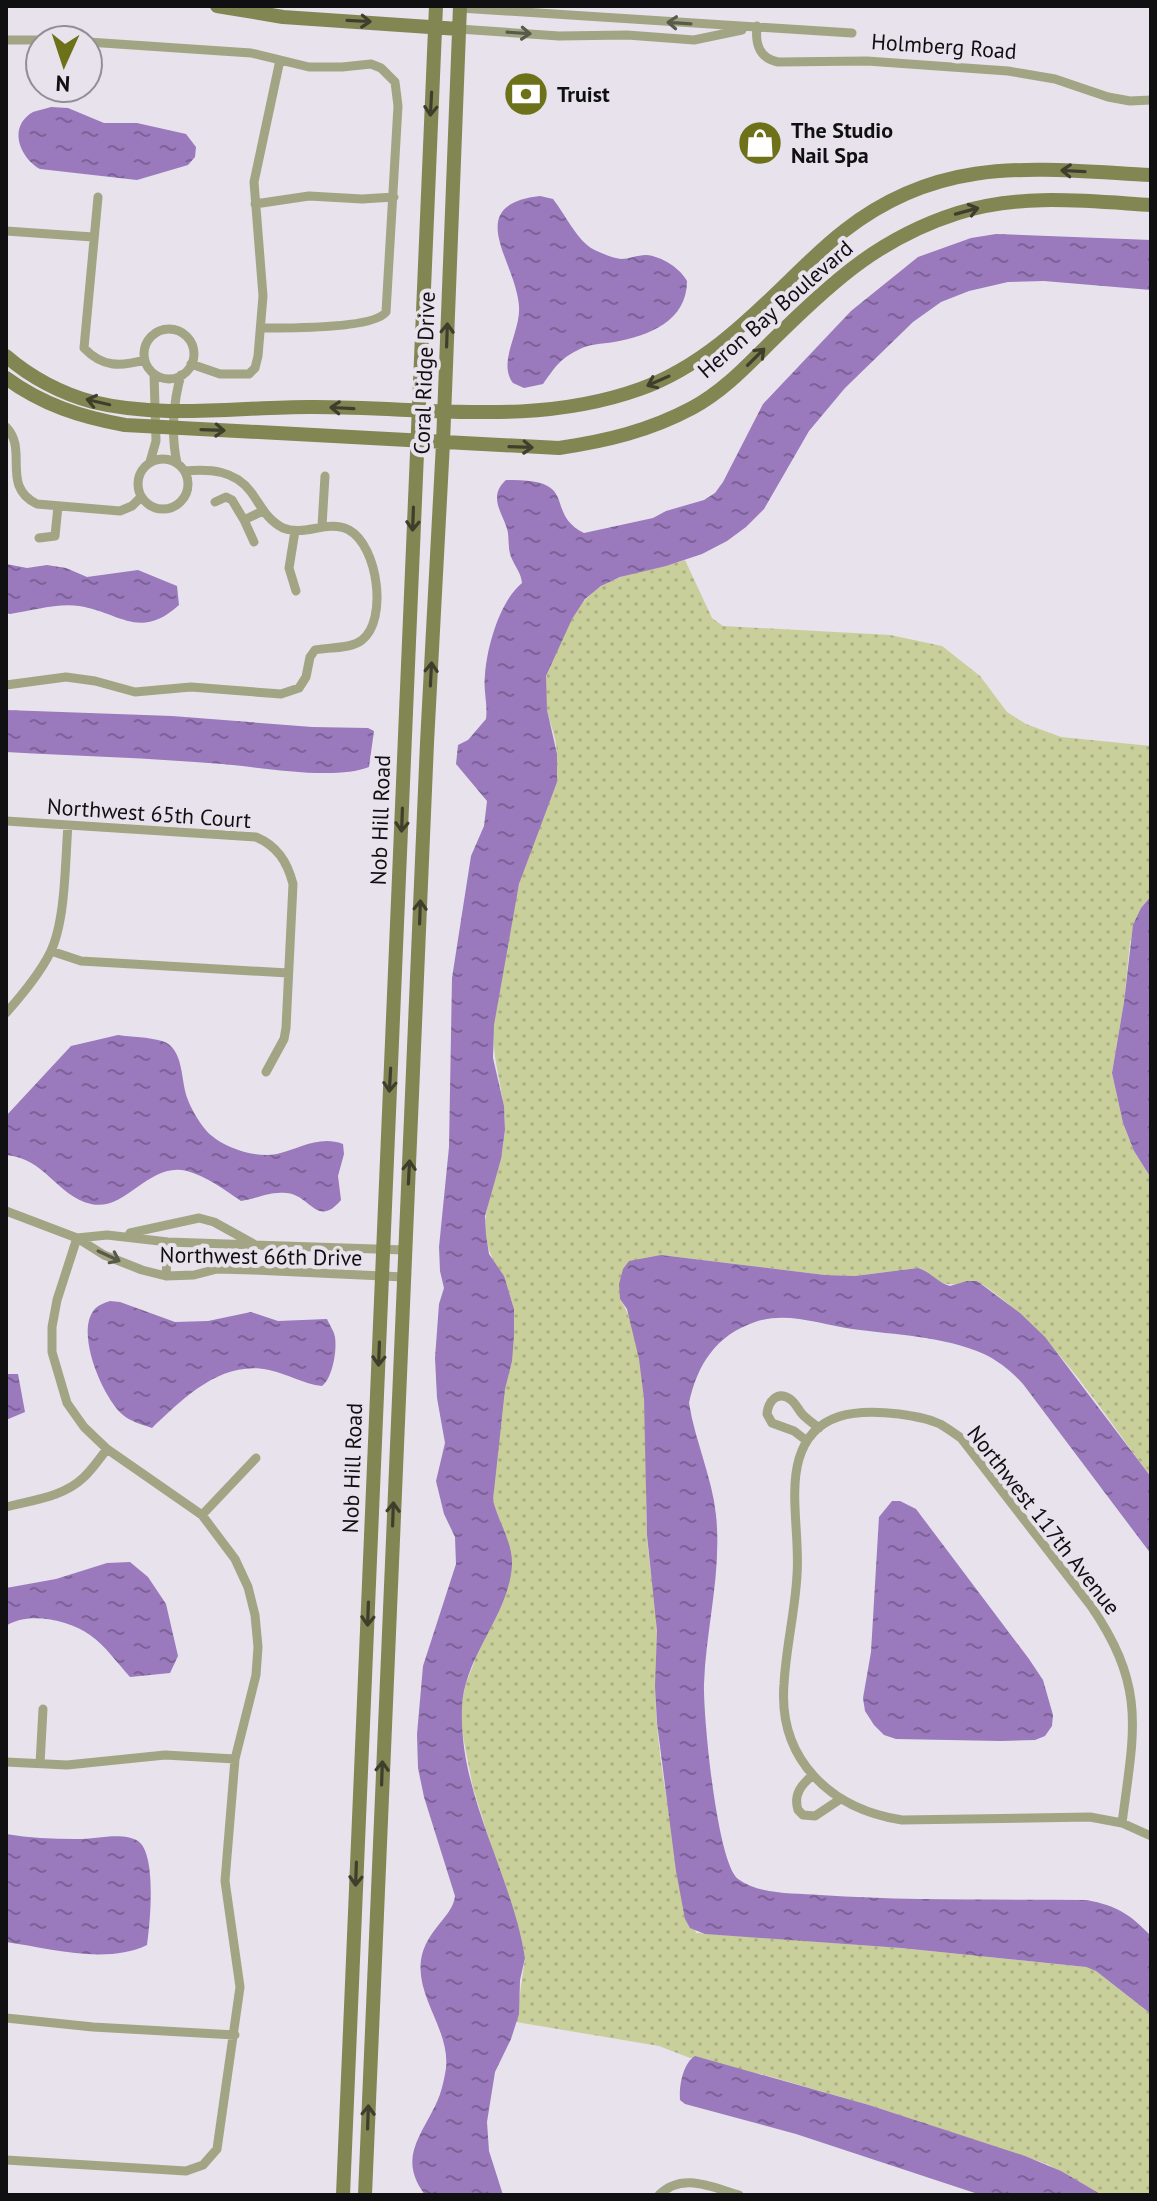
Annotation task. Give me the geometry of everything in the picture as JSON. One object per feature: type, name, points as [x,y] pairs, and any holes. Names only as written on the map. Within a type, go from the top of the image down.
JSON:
[{"type":"main road","points":[[217,6],[283,17],[459,29]]},
{"type":"main road","points":[[436,6],[460,7]]},
{"type":"main road","name":"Coral Ridge Drive","points":[[405,742],[436,6]]},
{"type":"main road","name":"Coral Ridge Drive","points":[[427,743],[443,443],[460,7]]},
{"type":"main road","name":"Heron Bay Boulevard","points":[[6,356],[31,375],[91,402],[155,409],[312,407],[512,414],[555,410],[641,389],[715,348],[743,326],[842,232],[905,193],[939,181],[1005,169],[1151,175]]},
{"type":"main road","name":"Heron Bay Boulevard","points":[[6,378],[56,408],[90,419],[155,427],[559,448],[611,440],[694,407],[739,374],[850,268],[888,243],[959,212],[1022,200],[1061,199],[1151,205]]},
{"type":"main road","name":"Nob Hill Road","points":[[343,2195],[405,742]]},
{"type":"main road","name":"Nob Hill Road","points":[[365,2195],[427,743]]},
{"type":"street","points":[[460,7],[852,33]]},
{"type":"street","points":[[459,29],[694,40],[757,26]]},
{"type":"street","name":"Holmberg Road","points":[[757,26],[760,52],[778,62],[867,61],[1008,71],[1055,79],[1108,97],[1130,101],[1151,100]]},
{"type":"street","points":[[104,43],[240,52],[324,68],[371,64],[389,74],[398,92],[388,301],[383,317],[374,322],[357,324],[261,328]]},
{"type":"street","points":[[191,364],[220,374],[249,374],[255,368],[261,328],[262,261],[255,204],[258,162],[280,60]]},
{"type":"street","points":[[255,204],[309,196],[394,197]]},
{"type":"street","points":[[98,197],[84,348],[93,357],[108,364],[131,364],[144,360]]},
{"type":"street","points":[[6,231],[93,237]]},
{"type":"street","points":[[167,329],[175,330],[193,347],[191,364],[181,375],[167,379],[154,374],[144,360],[143,351],[151,336],[167,329]]},
{"type":"street","points":[[150,462],[165,459],[177,463],[185,471],[188,486],[182,500],[176,505],[161,509],[153,507],[141,497],[138,482],[154,452],[154,374]]},
{"type":"street","points":[[177,463],[175,428],[181,375]]},
{"type":"street","points":[[6,427],[13,436],[16,481],[19,491],[27,500],[37,504],[120,511],[132,506],[141,497]]},
{"type":"street","points":[[6,685],[66,677],[135,692],[191,687],[281,694],[299,688],[315,650],[356,645],[366,638],[372,628],[377,587],[374,568],[359,537],[348,529],[334,526],[295,531],[281,527],[263,511],[240,480],[226,473],[185,471]]},
{"type":"street","points":[[322,526],[325,476]]},
{"type":"street","points":[[215,502],[226,497],[232,500],[254,542]]},
{"type":"street","points":[[39,538],[55,536],[58,506]]},
{"type":"street","points":[[244,520],[263,511]]},
{"type":"street","points":[[295,531],[289,568],[296,591]]},
{"type":"street","name":"Northwest 65th Court","points":[[6,821],[256,837],[275,848],[293,884],[288,973]]},
{"type":"street","points":[[6,1013],[30,985],[51,951],[62,904],[68,825]]},
{"type":"street","points":[[51,951],[81,961],[288,973],[284,1039],[266,1072]]},
{"type":"street","name":"Northwest 66th Drive","points":[[6,1211],[77,1238],[104,1255],[166,1276],[194,1275],[217,1269],[404,1277]]},
{"type":"street","name":"Northwest 66th Drive","points":[[77,1238],[144,1232],[199,1218],[214,1222],[254,1244]]},
{"type":"street","name":"Northwest 66th Drive","points":[[107,1235],[168,1242],[405,1250]]},
{"type":"street","points":[[6,2160],[186,2171],[203,2165],[217,2149],[240,1987],[225,1881],[235,1759],[256,1675],[258,1647],[255,1615],[248,1587],[235,1559],[202,1515],[107,1449],[84,1427],[67,1403],[52,1352],[52,1327],[57,1300],[77,1238]]},
{"type":"street","points":[[166,1276],[168,1242]]},
{"type":"street","points":[[253,1270],[254,1244]]},
{"type":"street","points":[[787,1397],[793,1401],[813,1434],[772,1423],[767,1414],[771,1401],[787,1397]]},
{"type":"street","name":"Northwest 117th Avenue","points":[[813,1434],[826,1422],[848,1413],[867,1410],[919,1417],[941,1424],[961,1438],[1091,1606],[1110,1634],[1124,1664],[1132,1695],[1134,1727],[1122,1823]]},
{"type":"street","points":[[813,1434],[799,1459],[795,1482],[798,1569],[795,1614],[784,1684],[784,1710],[790,1736],[813,1775],[839,1800],[878,1817],[902,1820],[1090,1817],[1122,1823],[1151,1836]]},
{"type":"street","points":[[6,1507],[59,1493],[73,1486],[107,1449]]},
{"type":"street","points":[[202,1515],[256,1458]]},
{"type":"street","points":[[40,1764],[43,1709]]},
{"type":"street","points":[[6,1762],[67,1765],[165,1755],[235,1759]]},
{"type":"street","points":[[813,1775],[797,1795],[796,1804],[803,1815],[815,1816],[839,1800]]},
{"type":"street","points":[[6,2018],[93,2027],[235,2035]]},
{"type":"street","points":[[659,2195],[672,2184],[684,2181],[739,2195]]},
{"type":"green space","points":[[685,560],[712,618],[723,626],[890,635],[942,646],[980,676],[1007,712],[1026,724],[1061,737],[1151,746],[1151,896],[1141,908],[1130,942],[1112,1073],[1123,1123],[1134,1151],[1151,1178],[1151,1477],[1051,1345],[1028,1321],[977,1281],[944,1283],[918,1268],[855,1276],[825,1275],[661,1255],[620,1299],[637,1348],[645,1411],[648,1545],[657,1621],[656,1702],[663,1778],[696,1933],[901,1948],[1086,1967],[1096,1971],[1151,2014],[1151,2195],[1102,2195],[1047,2164],[869,2105],[702,2058],[690,2058],[659,2046],[516,2022],[525,1958],[473,1788],[462,1731],[461,1706],[505,1535],[493,1500],[500,1419],[513,1345],[514,1314],[486,1236],[487,1209],[505,1129],[494,1049],[494,1022],[515,902],[556,757],[546,692],[546,678],[553,656],[574,615],[596,590],[619,578]]},
{"type":"water","points":[[51,107],[68,108],[104,123],[137,123],[186,134],[196,147],[195,157],[188,165],[137,180],[40,169],[22,150],[20,126],[33,112]]},
{"type":"water","points":[[540,196],[553,199],[575,232],[591,248],[621,259],[646,255],[664,260],[687,281],[681,307],[664,324],[640,336],[591,345],[571,353],[543,384],[524,388],[513,383],[507,366],[519,306],[503,254],[498,223],[503,211],[516,201]]},
{"type":"water","points":[[996,234],[1151,240],[1151,290],[1044,281],[1008,282],[969,291],[941,302],[913,322],[845,388],[809,431],[764,509],[746,527],[702,554],[620,577],[601,586],[585,599],[572,619],[546,676],[547,710],[557,754],[557,782],[519,884],[494,1025],[493,1058],[504,1106],[505,1130],[501,1159],[485,1216],[489,1254],[504,1276],[514,1309],[512,1361],[505,1389],[493,1500],[510,1548],[512,1565],[503,1602],[470,1672],[462,1709],[463,1741],[469,1773],[509,1896],[525,1958],[520,1980],[519,2014],[495,2072],[487,2122],[489,2151],[503,2195],[425,2195],[413,2172],[412,2161],[417,2142],[440,2095],[446,2054],[423,1988],[421,1960],[428,1940],[450,1910],[455,1896],[424,1797],[418,1768],[417,1734],[423,1666],[456,1564],[455,1537],[444,1514],[436,1481],[445,1443],[437,1398],[435,1358],[439,1304],[444,1288],[439,1247],[449,1147],[452,978],[471,856],[484,826],[487,801],[456,764],[458,745],[468,740],[486,719],[486,663],[492,638],[507,601],[522,583],[510,553],[497,493],[506,480],[545,484],[553,490],[572,525],[584,533],[653,518],[704,500],[715,493],[723,482],[763,404],[851,311],[918,257],[971,238]]},
{"type":"water","points":[[6,564],[27,568],[47,565],[66,568],[87,577],[138,570],[177,586],[179,605],[165,616],[141,623],[71,605],[10,614],[6,613]]},
{"type":"water","points":[[6,710],[172,716],[312,727],[368,728],[374,731],[369,767],[337,773],[297,772],[195,762],[6,752]]},
{"type":"water","points":[[1151,896],[1151,1178],[1134,1151],[1123,1123],[1112,1073],[1133,925]]},
{"type":"water","points":[[118,1035],[162,1041],[175,1051],[195,1114],[209,1133],[226,1145],[269,1155],[317,1142],[343,1144],[344,1154],[338,1176],[341,1200],[326,1211],[319,1211],[286,1193],[241,1201],[202,1177],[173,1170],[149,1179],[115,1201],[91,1204],[79,1200],[31,1163],[6,1155],[6,1116],[71,1046]]},
{"type":"water","points":[[661,1255],[825,1275],[855,1276],[918,1268],[950,1286],[977,1281],[1020,1313],[1045,1337],[1151,1477],[1151,1554],[1014,1375],[984,1354],[952,1343],[919,1337],[791,1318],[755,1322],[729,1335],[710,1353],[697,1376],[689,1403],[716,1515],[717,1558],[704,1684],[709,1755],[724,1846],[730,1867],[738,1879],[756,1888],[788,1893],[920,1899],[1087,1900],[1107,1905],[1129,1917],[1151,1936],[1151,2014],[1096,1971],[1086,1967],[901,1948],[705,1934],[690,1928],[685,1919],[676,1871],[657,1723],[657,1631],[647,1535],[644,1399],[639,1359],[627,1309],[620,1299],[619,1284],[629,1261]]},
{"type":"water","points":[[110,1301],[175,1322],[208,1321],[251,1312],[278,1321],[327,1319],[335,1337],[335,1356],[322,1386],[252,1368],[219,1376],[190,1394],[152,1428],[129,1419],[115,1407],[94,1365],[88,1334],[89,1320],[96,1308]]},
{"type":"water","points":[[6,1374],[18,1374],[25,1412],[6,1420]]},
{"type":"water","points":[[892,1501],[900,1501],[916,1509],[1043,1680],[1053,1715],[1052,1726],[1045,1736],[1035,1740],[1001,1741],[896,1739],[884,1735],[874,1725],[865,1711],[863,1698],[871,1652],[879,1517]]},
{"type":"water","points":[[130,1562],[148,1577],[166,1604],[178,1656],[170,1673],[130,1677],[96,1639],[71,1625],[37,1618],[15,1621],[6,1626],[6,1588],[56,1579],[107,1563]]},
{"type":"water","points":[[6,1834],[58,1839],[124,1837],[138,1841],[144,1848],[150,1874],[147,1945],[114,1954],[96,1954],[6,1942]]},
{"type":"water","points":[[695,2056],[869,2105],[1025,2156],[1061,2171],[1102,2195],[981,2195],[796,2134],[685,2104],[680,2100],[681,2082],[687,2064]]},
{"type":"place","name":"Truist","points":[[526,94]]},
{"type":"place","name":"The Studio Nail Spa","points":[[760,143]]}]
